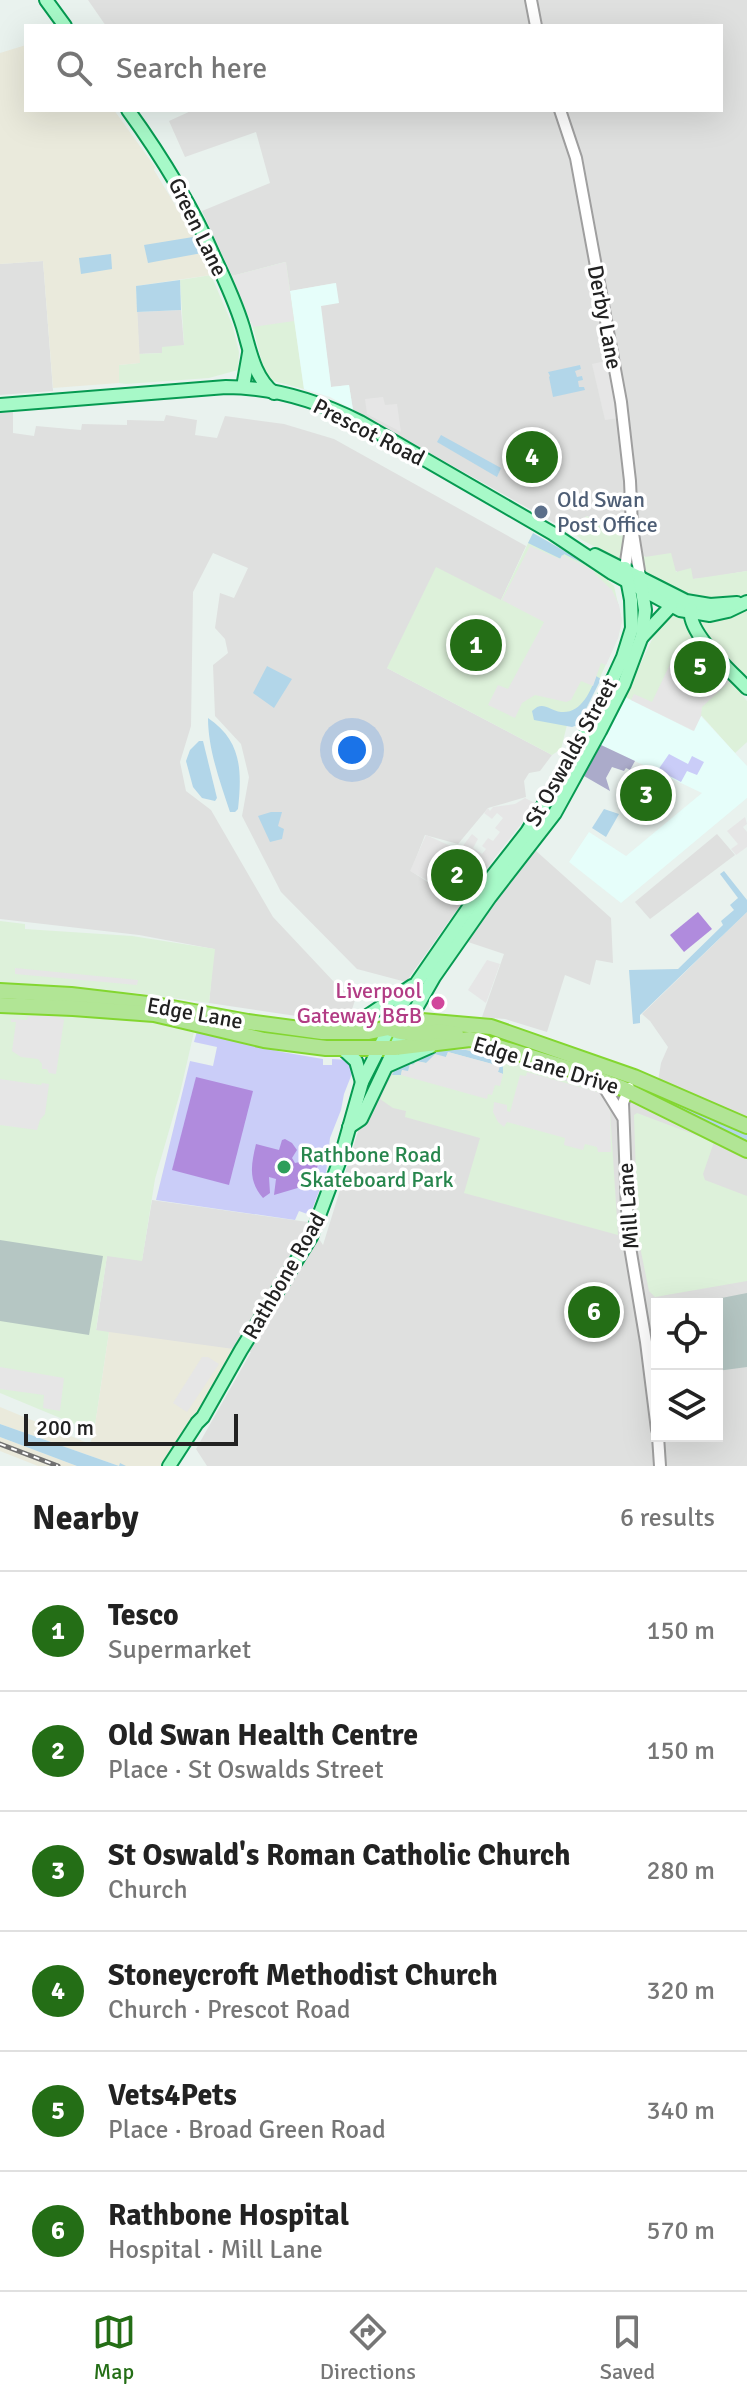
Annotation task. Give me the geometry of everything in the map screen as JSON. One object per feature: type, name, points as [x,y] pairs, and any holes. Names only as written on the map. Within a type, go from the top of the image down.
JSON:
[{"type":"highway","name":"Edge Lane","points":[[0,991],[123,1001],[248,1022],[342,1033],[400,1028]]},
{"type":"highway","points":[[123,1001],[155,1008],[154,1014]]},
{"type":"highway","name":"Edge Lane","points":[[0,1005],[154,1014],[264,1040],[343,1049],[387,1048]]},
{"type":"highway","name":"Edge Lane Drive","points":[[400,1028],[438,1022],[491,1027],[633,1087],[747,1126]]},
{"type":"highway","points":[[400,1028],[450,1032],[470,1039]]},
{"type":"highway","name":"Edge Lane Drive","points":[[387,1048],[470,1039],[515,1051],[633,1087],[747,1150]]},
{"type":"main road","points":[[46,0],[64,24]]},
{"type":"main road","name":"Green Lane","points":[[129,112],[184,193],[216,259],[243,326],[252,360],[248,388]]},
{"type":"main road","points":[[252,360],[264,383],[275,393]]},
{"type":"main road","name":"Prescot Road","points":[[0,405],[173,390],[248,388],[327,406],[574,546],[696,609]]},
{"type":"main road","name":"Prescot Road","points":[[633,575],[671,606],[696,609]]},
{"type":"main road","name":"St Oswalds Street","points":[[444,952],[534,843],[564,798],[624,684],[642,637],[645,610],[633,575]]},
{"type":"main road","name":"St Oswalds Street","points":[[387,1048],[400,1028],[400,1007],[419,989],[527,832],[588,731],[629,642],[633,617],[633,575]]},
{"type":"main road","points":[[747,602],[728,611],[696,609],[689,619],[697,633],[747,688]]},
{"type":"main road","points":[[642,637],[671,606]]},
{"type":"main road","points":[[342,1033],[419,989],[425,1009],[438,1022]]},
{"type":"main road","points":[[387,1066],[440,1042]]},
{"type":"main road","name":"Rathbone Road","points":[[349,1127],[361,1119],[387,1066],[387,1048]]},
{"type":"main road","name":"Rathbone Road","points":[[169,1466],[203,1417],[311,1237],[329,1193],[362,1082],[387,1048]]},
{"type":"main road","points":[[343,1049],[356,1061],[362,1082]]},
{"type":"main road","name":"Rathbone Road","points":[[180,1466],[203,1427],[203,1417]]},
{"type":"street","points":[[531,0],[536,24]]},
{"type":"street","name":"Derby Lane","points":[[561,112],[576,158],[621,402],[630,481],[633,575]]},
{"type":"street","name":"Derby Lane","points":[[632,527],[633,575]]},
{"type":"street","points":[[599,1078],[624,1120]]},
{"type":"street","name":"Mill Lane","points":[[633,1087],[624,1120],[628,1235],[651,1383]]},
{"type":"street","name":"Mill Lane","points":[[658,1442],[660,1466]]},
{"type":"shaded area","points":[[88,0],[747,0],[747,571],[693,579],[645,557],[622,529],[587,516],[576,535],[353,410],[349,385],[331,387],[320,306],[335,283],[290,291],[285,262],[232,276],[202,211],[270,183],[256,132],[185,157],[169,121],[189,112],[723,112],[723,24],[105,24]]},
{"type":"shaded area","points":[[24,46],[24,112],[115,112],[155,167],[211,275],[136,286],[140,363],[119,365],[119,383],[53,388],[43,261],[0,264],[0,53]]},
{"type":"shaded area","points":[[193,237],[202,253],[148,263],[144,245]]},
{"type":"shaded area","points":[[111,254],[112,269],[81,274],[79,258]]},
{"type":"shaded area","points":[[43,261],[53,391],[0,395],[0,264]]},
{"type":"shaded area","points":[[286,262],[304,389],[266,379],[253,327],[232,276]]},
{"type":"shaded area","points":[[286,262],[294,321],[253,327],[232,276]]},
{"type":"shaded area","points":[[211,275],[232,324],[239,352],[238,370],[209,378],[119,383],[119,365],[139,363],[139,354],[162,353],[162,347],[184,345],[180,280]]},
{"type":"shaded area","points":[[180,280],[181,310],[137,312],[136,286]]},
{"type":"shaded area","points":[[336,283],[339,303],[321,306],[331,387],[349,385],[353,410],[330,397],[304,389],[290,291]]},
{"type":"shaded area","points":[[181,310],[184,345],[162,353],[139,354],[137,312]]},
{"type":"shaded area","points":[[606,361],[619,418],[605,420],[592,364]]},
{"type":"shaded area","points":[[580,365],[581,369],[575,371],[577,377],[582,376],[583,380],[578,381],[579,387],[585,390],[553,397],[548,372]]},
{"type":"shaded area","points":[[383,397],[385,405],[397,404],[401,432],[367,414],[365,399]]},
{"type":"shaded area","points":[[13,412],[13,433],[34,436],[36,426],[81,430],[82,424],[127,425],[127,420],[164,421],[166,415],[197,420],[195,435],[217,438],[225,416],[284,424],[334,439],[526,546],[501,600],[387,668],[552,755],[540,771],[529,773],[524,781],[526,797],[488,808],[458,844],[425,835],[411,871],[461,904],[406,982],[357,969],[281,892],[242,816],[249,777],[241,744],[215,716],[213,665],[228,653],[225,639],[215,628],[220,593],[234,598],[248,568],[213,553],[193,592],[191,726],[180,762],[186,791],[211,810],[273,917],[355,1000],[349,1019],[323,1020],[209,1003],[214,949],[139,935],[0,919],[0,413]]},
{"type":"shaded area","points":[[441,435],[501,468],[497,477],[437,442]]},
{"type":"shaded area","points":[[586,516],[622,529],[645,557],[671,553],[676,572],[691,568],[693,579],[747,571],[747,688],[742,695],[747,701],[747,742],[735,753],[702,716],[625,697],[656,631],[696,597],[582,540],[576,535]]},
{"type":"shaded area","points":[[533,533],[598,571],[564,554],[561,559],[528,543]]},
{"type":"shaded area","points":[[532,535],[598,571],[614,586],[622,621],[618,638],[597,684],[567,725],[561,749],[552,755],[387,668],[436,567],[501,600]]},
{"type":"shaded area","points":[[530,546],[560,559],[562,555],[595,571],[612,590],[622,621],[606,665],[601,663],[593,686],[581,681],[571,700],[566,702],[535,695],[522,703],[515,718],[488,705],[498,685],[508,689],[544,622],[502,600]]},
{"type":"shaded area","points":[[673,658],[690,665],[701,677],[716,664],[731,680],[702,707],[694,731],[631,700],[634,694],[652,702]]},
{"type":"shaded area","points":[[267,666],[292,679],[274,708],[253,693]]},
{"type":"shaded area","points":[[596,676],[601,679],[578,725],[572,727],[534,720],[532,711],[539,706],[568,712],[580,705]]},
{"type":"shaded area","points":[[625,697],[693,731],[701,716],[747,766],[747,798],[621,903],[569,862],[589,832],[626,856],[702,793],[601,745]]},
{"type":"shaded area","points":[[208,718],[228,737],[237,758],[239,795],[235,812],[230,812],[219,777],[210,742]]},
{"type":"shaded area","points":[[203,741],[217,798],[215,801],[202,798],[193,787],[186,761],[190,750]]},
{"type":"shaded area","points":[[601,745],[635,761],[630,770],[612,767],[606,778],[610,791],[584,776]]},
{"type":"shaded area","points":[[669,754],[688,764],[692,756],[704,762],[697,775],[687,771],[681,782],[658,770]]},
{"type":"shaded area","points":[[525,798],[537,804],[485,870],[459,851],[472,834],[478,839],[473,848],[482,854],[486,849],[482,846],[488,838],[493,841],[500,832],[495,828],[503,818],[497,813],[492,819],[484,813],[488,808],[490,811],[493,807],[515,804]]},
{"type":"shaded area","points":[[604,809],[619,814],[606,837],[592,828]]},
{"type":"shaded area","points":[[282,812],[278,826],[284,829],[282,839],[270,842],[258,816]]},
{"type":"shaded area","points":[[745,817],[747,824],[743,827],[747,832],[747,847],[736,855],[731,849],[738,844],[727,831]]},
{"type":"shaded area","points":[[717,834],[735,855],[650,919],[635,902]]},
{"type":"shaded area","points":[[426,835],[455,848],[430,882],[410,871]]},
{"type":"shaded area","points":[[535,850],[611,918],[613,963],[596,960],[590,985],[565,975],[547,1032],[505,1019],[482,1017],[504,954],[465,941]]},
{"type":"shaded area","points":[[724,871],[747,900],[747,912],[640,1015],[640,1023],[633,1024],[629,970],[678,969],[723,925],[721,921],[734,910],[730,905],[738,898],[720,874]]},
{"type":"shaded area","points":[[698,912],[712,929],[684,952],[670,935]]},
{"type":"shaded area","points":[[747,912],[747,1119],[658,1081],[668,1047],[642,1014]]},
{"type":"shaded area","points":[[0,921],[25,924],[25,929],[132,936],[215,949],[209,1003],[137,993],[0,984]]},
{"type":"shaded area","points":[[487,960],[500,964],[486,1003],[468,990]]},
{"type":"shaded area","points":[[15,968],[138,980],[137,985],[15,974]]},
{"type":"shaded area","points":[[58,1012],[149,1022],[194,1032],[155,1179],[142,1261],[107,1256],[96,1330],[109,1332],[94,1432],[0,1393],[0,1013],[33,1015]]},
{"type":"shaded area","points":[[56,1015],[64,1020],[56,1074],[42,1069],[38,1059],[21,1057],[12,1051],[16,1022],[11,1022],[11,1019]]},
{"type":"shaded area","points":[[491,1027],[747,1126],[747,1466],[207,1466],[196,1449],[251,1352],[96,1331],[107,1255],[142,1260],[152,1200],[308,1222],[323,1245],[390,1028]]},
{"type":"shaded area","points":[[197,1031],[323,1059],[323,1065],[332,1065],[332,1059],[347,1060],[353,1071],[330,1138],[326,1173],[310,1215],[299,1211],[295,1220],[156,1200],[190,1061],[213,1066],[217,1047],[194,1042]]},
{"type":"shaded area","points":[[442,1050],[487,1053],[601,1093],[610,1111],[618,1235],[464,1193],[480,1138],[405,1117],[406,1111],[393,1108],[380,1099],[395,1069]]},
{"type":"shaded area","points":[[442,1050],[466,1050],[503,1059],[503,1074],[498,1072],[499,1066],[448,1052],[446,1057],[426,1063],[416,1061],[408,1072],[402,1070],[401,1075],[392,1075],[395,1069]]},
{"type":"shaded area","points":[[448,1052],[500,1066],[498,1072],[503,1074],[500,1086],[495,1085],[487,1099],[401,1075],[402,1070],[408,1071],[410,1064],[415,1065],[416,1061],[426,1063],[435,1054],[446,1057]]},
{"type":"shaded area","points":[[527,1072],[601,1093],[610,1111],[611,1152],[598,1152],[597,1147],[585,1144],[583,1150],[579,1149],[564,1145],[565,1138],[507,1122],[504,1127],[498,1122],[493,1112],[494,1102],[507,1105],[510,1112],[520,1075],[526,1076]]},
{"type":"shaded area","points":[[196,1077],[253,1091],[229,1185],[172,1170]]},
{"type":"shaded area","points":[[0,1079],[49,1084],[45,1114],[37,1130],[0,1125]]},
{"type":"shaded area","points":[[671,1100],[747,1132],[747,1143],[669,1103]]},
{"type":"shaded area","points":[[637,1113],[714,1142],[703,1174],[705,1180],[747,1196],[747,1281],[655,1297],[649,1291],[638,1237],[634,1115]]},
{"type":"shaded area","name":"Rathbone Road Skateboard Park","points":[[285,1139],[297,1150],[292,1158],[295,1163],[318,1158],[320,1161],[307,1189],[301,1187],[274,1195],[276,1179],[269,1177],[270,1193],[263,1198],[252,1172],[256,1144],[279,1150]]},
{"type":"shaded area","points":[[0,1240],[103,1256],[89,1335],[0,1321]]},
{"type":"shaded area","points":[[747,1293],[747,1367],[723,1370],[722,1298]]},
{"type":"shaded area","points":[[109,1332],[241,1350],[169,1466],[119,1466],[0,1424],[0,1407],[90,1444]]},
{"type":"shaded area","points":[[202,1357],[219,1364],[187,1412],[173,1403]]},
{"type":"shaded area","points":[[0,1367],[64,1378],[60,1411],[43,1408],[44,1395],[0,1389]]},
{"type":"shaded area","points":[[0,1424],[119,1466],[77,1466],[0,1437]]},
{"type":"shaded area","points":[[0,1437],[77,1466],[38,1466],[0,1451]]},
{"type":"railway","points":[[0,1444],[58,1466]]},
{"type":"place","name":"Stoneycroft Methodist Church","points":[[532,457]]},
{"type":"place","name":"Old Swan Post Office","points":[[541,512]]},
{"type":"place","name":"Tesco","points":[[476,645]]},
{"type":"place","name":"Vets4Pets","points":[[700,667]]},
{"type":"place","name":"St Oswald's Roman Catholic Church","points":[[646,795]]},
{"type":"place","name":"Old Swan Health Centre","points":[[457,875]]},
{"type":"place","name":"Liverpool Gateway B&B","points":[[438,1003]]},
{"type":"place","name":"Rathbone Road Skateboard Park","points":[[284,1167]]},
{"type":"place","name":"Rathbone Hospital","points":[[594,1312]]}]
